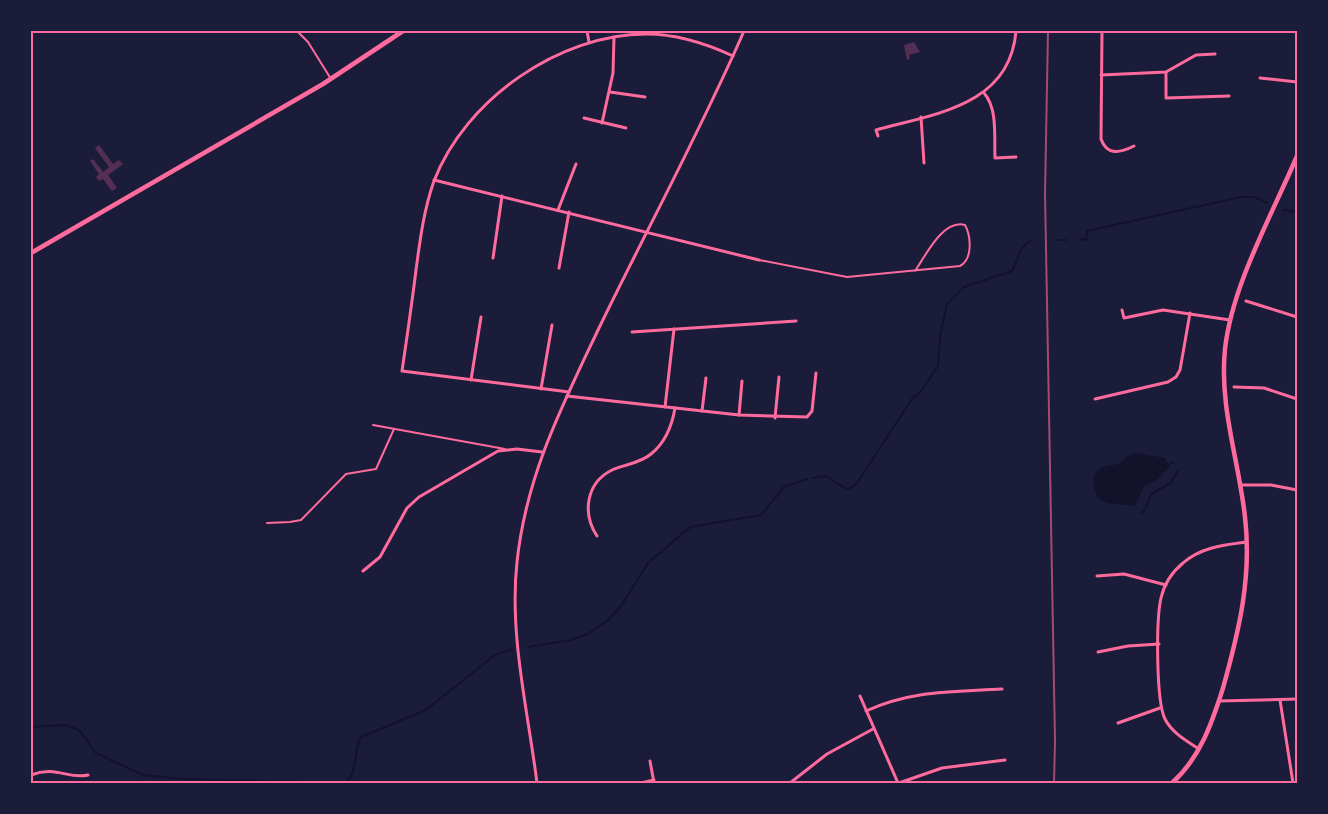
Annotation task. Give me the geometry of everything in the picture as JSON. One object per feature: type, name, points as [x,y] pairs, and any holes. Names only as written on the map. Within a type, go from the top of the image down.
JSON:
[{"type":"street","points":[[31,253],[331,79],[403,31]]},
{"type":"street","points":[[586,31],[590,42]]},
{"type":"street","points":[[537,783],[520,658],[516,593],[517,565],[523,516],[542,452],[568,394],[744,31]]},
{"type":"street","points":[[878,136],[876,130],[957,107],[984,93],[1008,63],[1016,31]]},
{"type":"street","points":[[1102,31],[1101,139],[1107,149],[1118,153],[1134,146]]},
{"type":"street","points":[[733,56],[696,41],[663,33],[614,37],[590,42],[530,71],[490,100],[457,137],[434,180],[426,205],[402,371],[665,407],[775,418],[810,416],[816,373]]},
{"type":"street","points":[[602,123],[610,92],[614,60],[614,37]]},
{"type":"street","points":[[1101,75],[1166,72],[1196,55],[1215,54]]},
{"type":"street","points":[[1166,72],[1166,98],[1229,96]]},
{"type":"street","points":[[1260,78],[1297,82]]},
{"type":"street","points":[[610,92],[645,97]]},
{"type":"street","points":[[984,93],[989,99],[993,114],[995,158],[1016,157]]},
{"type":"street","points":[[921,117],[924,163]]},
{"type":"street","points":[[584,118],[626,128]]},
{"type":"street","points":[[1172,783],[1185,770],[1199,750],[1218,701],[1243,611],[1247,575],[1247,541],[1240,485],[1227,415],[1224,384],[1225,348],[1230,320],[1240,286],[1297,156]]},
{"type":"street","points":[[558,210],[576,164]]},
{"type":"street","points":[[434,180],[759,260]]},
{"type":"street","points":[[493,258],[502,196]]},
{"type":"street","points":[[559,268],[569,212]]},
{"type":"street","points":[[1246,301],[1297,317]]},
{"type":"street","points":[[1122,310],[1124,318],[1163,310],[1190,312],[1230,320]]},
{"type":"street","points":[[1096,399],[1168,382],[1176,377],[1180,370],[1190,312]]},
{"type":"street","points":[[471,380],[480,316]]},
{"type":"street","points":[[632,332],[796,321]]},
{"type":"street","points":[[541,389],[552,326]]},
{"type":"street","points":[[665,407],[674,329]]},
{"type":"street","points":[[775,418],[779,377]]},
{"type":"street","points":[[702,411],[706,378]]},
{"type":"street","points":[[739,415],[742,381]]},
{"type":"street","points":[[1234,388],[1264,388],[1297,399]]},
{"type":"street","points":[[597,536],[587,511],[594,486],[606,473],[640,461],[658,448],[670,429],[675,408]]},
{"type":"street","points":[[363,571],[380,557],[407,508],[419,497],[505,449],[542,452]]},
{"type":"street","points":[[1240,485],[1271,485],[1297,490]]},
{"type":"street","points":[[1199,750],[1169,726],[1160,708],[1159,610],[1166,585],[1178,568],[1193,555],[1205,549],[1247,541]]},
{"type":"street","points":[[1097,576],[1131,575],[1166,585]]},
{"type":"street","points":[[1098,652],[1128,646],[1159,644]]},
{"type":"street","points":[[866,711],[889,700],[906,696],[1002,689]]},
{"type":"street","points":[[860,696],[873,729],[899,783],[942,768],[1005,760]]},
{"type":"street","points":[[1218,701],[1297,699]]},
{"type":"street","points":[[1280,700],[1293,783]]},
{"type":"street","points":[[1118,723],[1160,708]]},
{"type":"street","points":[[790,783],[827,754],[873,729]]},
{"type":"street","points":[[641,783],[654,782],[650,762]]},
{"type":"street","points":[[31,775],[52,770],[80,777],[88,775]]},
{"type":"lane","points":[[297,31],[308,42],[331,79]]},
{"type":"lane","points":[[759,260],[847,277],[915,270],[964,264],[970,248],[965,224],[960,223],[948,228],[915,270]]},
{"type":"lane","points":[[374,425],[505,449]]},
{"type":"lane","points":[[267,523],[301,520],[346,474],[376,469],[394,429]]},
{"type":"shaded area","points":[[1136,453],[1165,458],[1170,467],[1155,481],[1144,486],[1135,506],[1107,503],[1097,497],[1094,477],[1098,470],[1119,464],[1128,456]]},
{"type":"building","points":[[914,42],[920,52],[909,55],[910,59],[907,60],[904,45]]},
{"type":"building","points":[[99,145],[113,164],[119,160],[123,164],[108,175],[117,188],[112,191],[103,179],[99,181],[96,177],[99,174],[90,161],[93,159],[103,172],[109,167],[95,148]]},
{"type":"waterway","points":[[1080,240],[1087,239],[1087,231],[1241,197],[1254,197],[1267,203]]},
{"type":"waterway","points":[[1283,210],[1297,212]]},
{"type":"waterway","points":[[812,478],[826,476],[848,490],[857,483],[912,399],[921,391],[938,366],[940,336],[947,304],[964,287],[1012,271],[1022,248],[1031,240]]},
{"type":"waterway","points":[[1057,240],[1066,240]]},
{"type":"waterway","points":[[1146,507],[1151,494],[1171,483],[1178,471]]},
{"type":"waterway","points":[[528,647],[570,640],[588,634],[608,620],[621,606],[648,563],[690,527],[761,515],[784,487],[807,479]]},
{"type":"waterway","points":[[1141,513],[1145,509]]},
{"type":"waterway","points":[[31,727],[65,725],[79,730],[96,753],[143,775],[183,779],[346,783],[354,767],[361,737],[426,710],[495,655],[512,649]]},
{"type":"railway","points":[[1048,31],[1045,193],[1055,741],[1054,783]]}]
